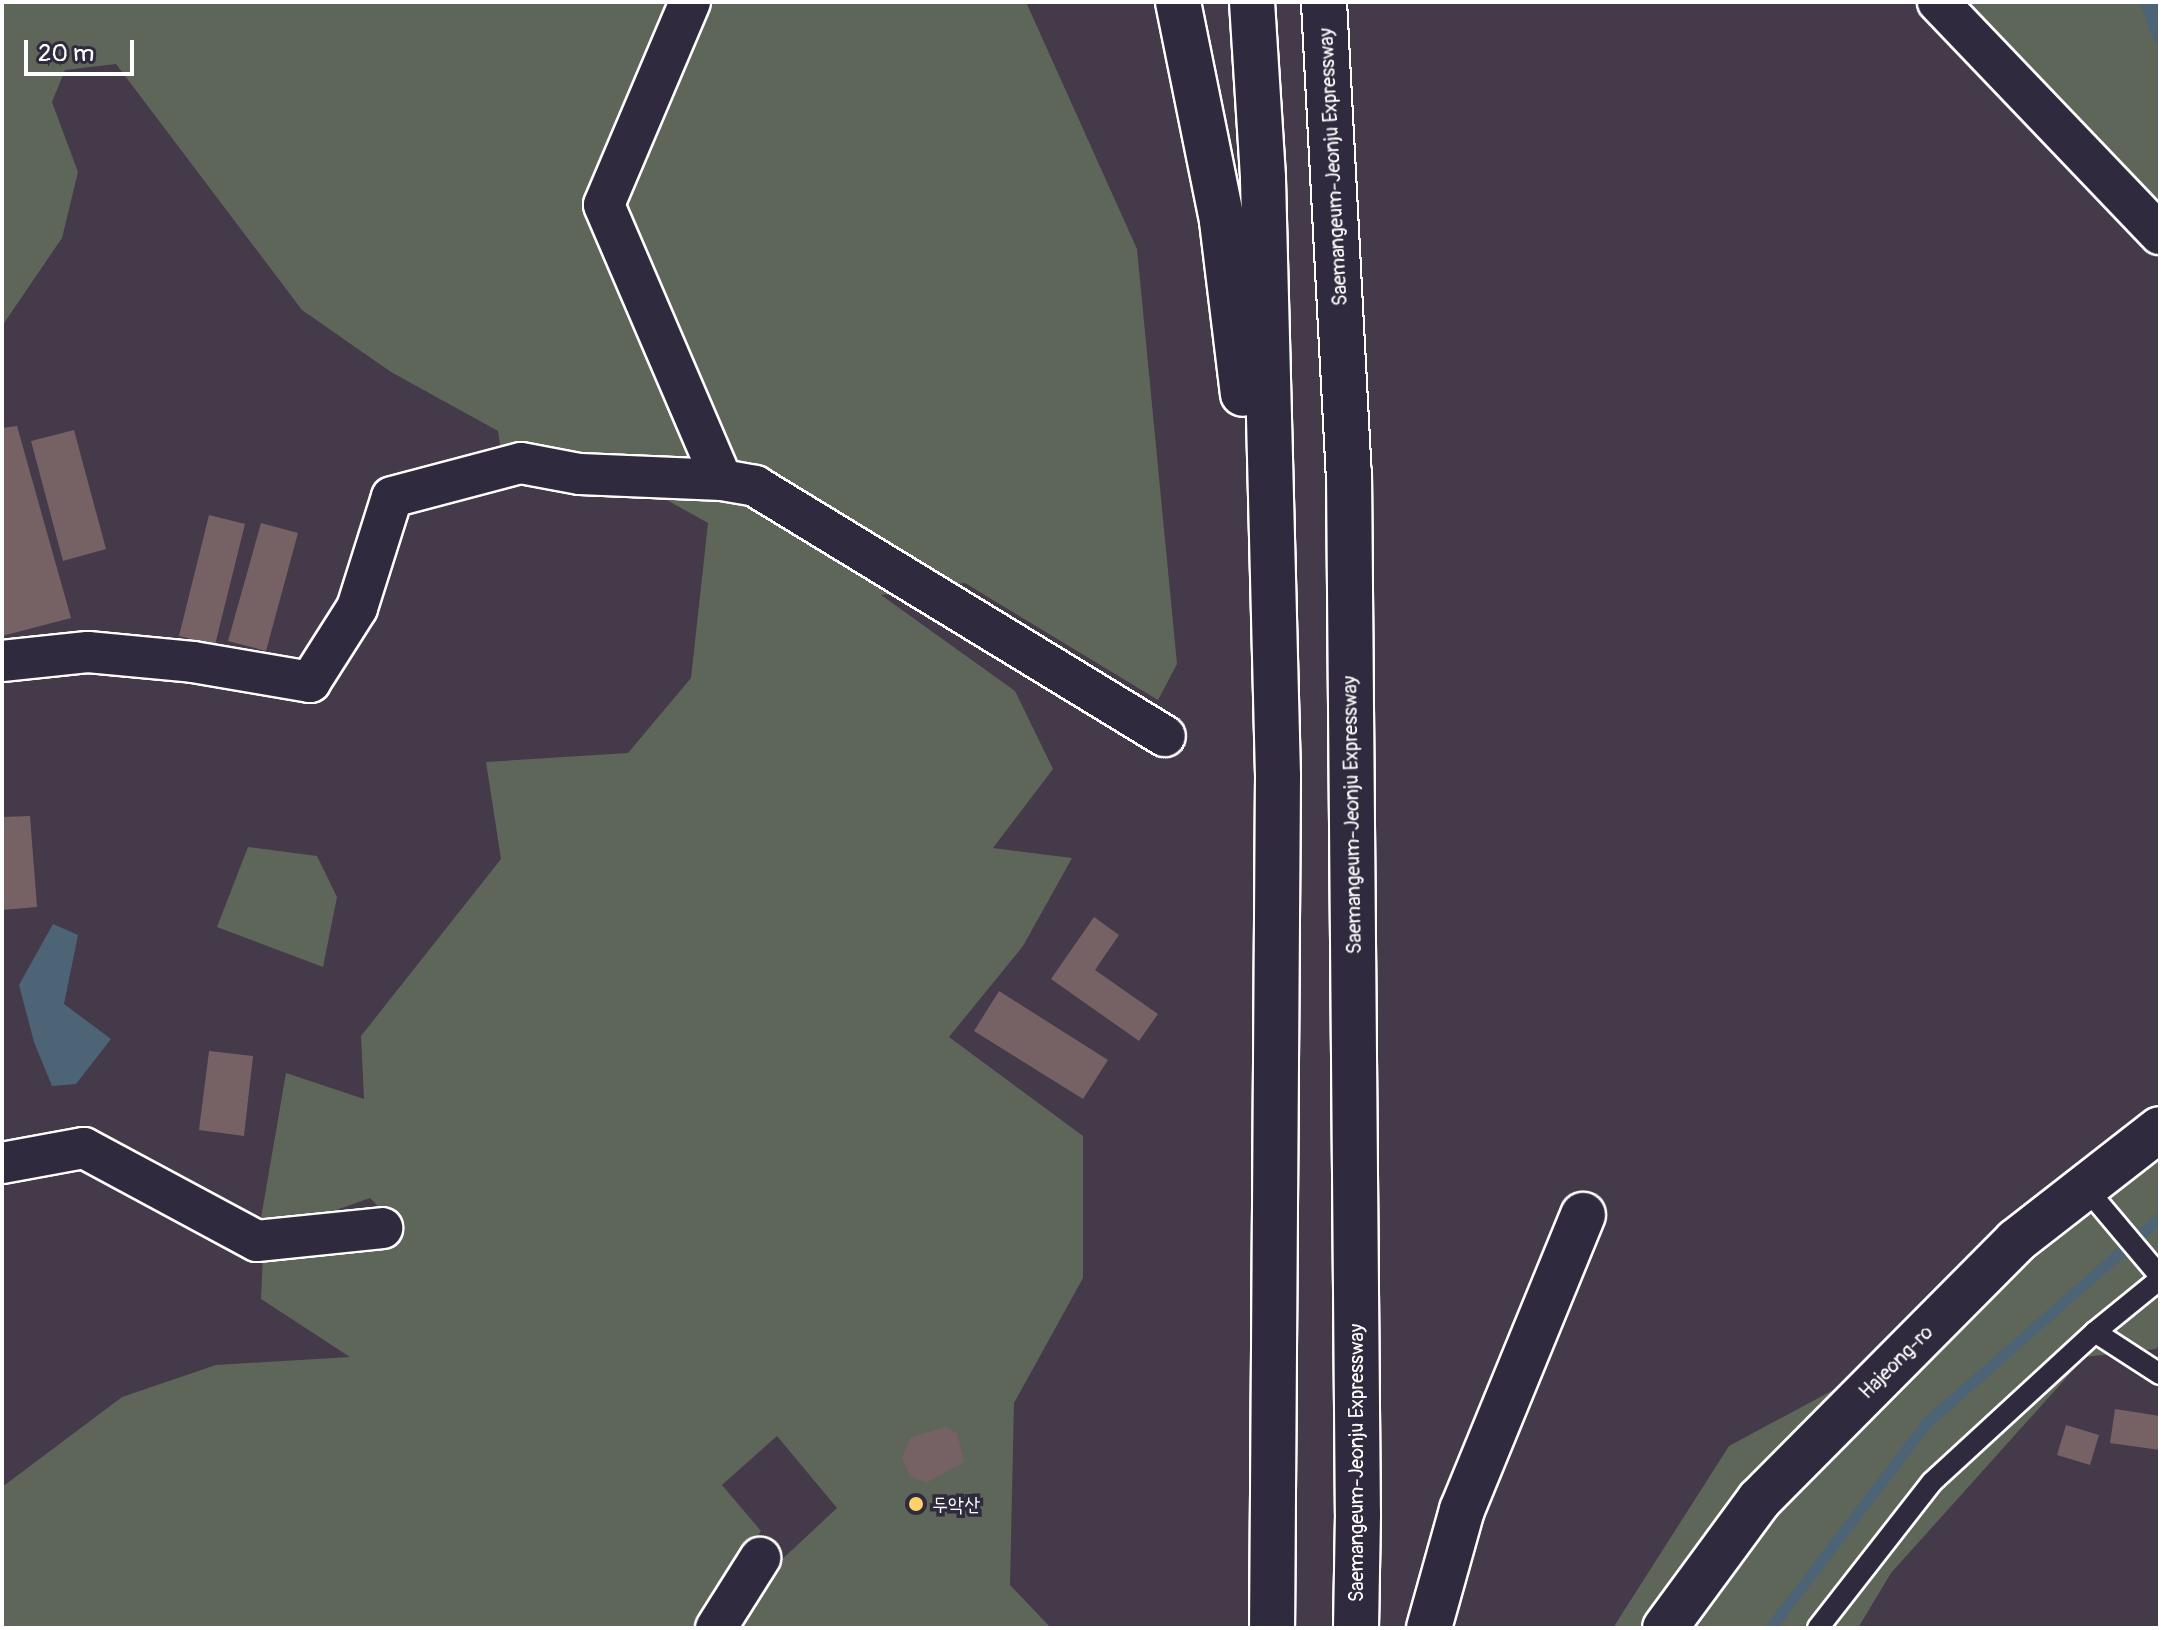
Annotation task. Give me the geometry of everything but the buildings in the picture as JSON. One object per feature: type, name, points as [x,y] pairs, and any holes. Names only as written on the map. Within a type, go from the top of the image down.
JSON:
[{"type":"main road","points":[[1178,2],[1222,221],[1275,672]]},
{"type":"main road","points":[[1252,2],[1263,179],[1278,776],[1272,1628]]},
{"type":"main road","name":"Saemangeum-Jeonju Expressway","points":[[1324,2],[1349,472],[1358,1499],[1356,1628]]},
{"type":"main road","name":"Hajeong-ro","points":[[1665,1628],[1759,1500],[2016,1241],[2099,1202],[2160,1129]]},
{"type":"main road","points":[[1429,1628],[1462,1510],[1583,1215]]},
{"type":"street","points":[[690,2],[604,205],[722,480]]},
{"type":"street","points":[[1938,2],[2160,234]]},
{"type":"street","points":[[2,661],[88,652],[193,662],[310,682],[357,608],[392,497],[521,463],[580,474],[722,480],[755,486],[1165,736]]},
{"type":"street","points":[[2,1163],[84,1148],[257,1241],[382,1228]]},
{"type":"street","points":[[716,1628],[760,1558]]},
{"type":"lane","points":[[1818,1628],[1932,1482],[2156,1274],[2099,1202]]},
{"type":"lane","points":[[2095,1332],[2160,1374]]},
{"type":"green space","points":[[2,2],[1026,2],[1137,249],[1177,664],[1158,700],[965,583],[881,595],[1015,691],[1053,769],[993,848],[1072,858],[1023,946],[949,1037],[1083,1136],[1083,1278],[1014,1403],[1010,1585],[1051,1628],[732,1628],[761,1579],[837,1508],[777,1436],[722,1485],[761,1531],[700,1628],[2,1628],[2,1487],[122,1397],[216,1365],[350,1357],[261,1299],[263,1255],[344,1249],[402,1231],[370,1198],[319,1216],[261,1218],[286,1073],[364,1099],[361,1036],[501,859],[486,762],[628,753],[691,678],[708,523],[593,459],[502,457],[498,431],[391,372],[302,310],[116,64],[65,70],[52,102],[78,172],[62,238],[2,326]]},
{"type":"green space","points":[[1961,2],[2140,2],[2160,49],[2160,216]]},
{"type":"green space","points":[[248,847],[317,856],[337,897],[323,967],[217,927]]},
{"type":"green space","points":[[2160,1159],[2160,1343],[2156,1349],[2085,1357],[1891,1573],[1858,1628],[1613,1628],[1729,1446],[1943,1331]]},
{"type":"water","points":[[2140,2],[2160,2],[2160,49],[2150,32]]},
{"type":"water","points":[[53,924],[78,935],[64,1004],[111,1039],[76,1084],[52,1086],[34,1042],[19,985]]},
{"type":"waterway","points":[[1770,1628],[1927,1422],[2160,1217]]},
{"type":"place","name":"두악산","points":[[916,1504]]}]
